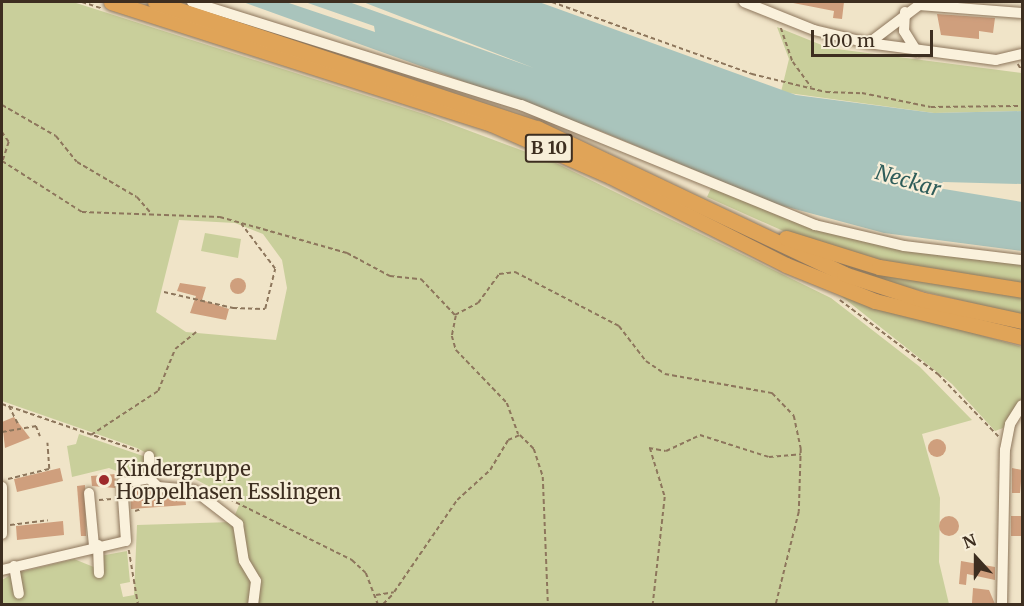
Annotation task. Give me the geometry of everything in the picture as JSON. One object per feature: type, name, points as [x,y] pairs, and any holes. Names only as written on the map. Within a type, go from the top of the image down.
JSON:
[{"type":"highway","name":"B 10","points":[[154,2],[495,112],[874,285],[1023,321]]},
{"type":"highway","name":"B 10","points":[[107,5],[501,128],[610,176],[786,265],[875,301],[1023,337]]},
{"type":"highway","points":[[700,207],[842,257],[1023,290]]},
{"type":"street","points":[[192,2],[521,105],[815,225],[904,246],[1023,260]]},
{"type":"street","points":[[744,2],[760,5],[777,16],[868,43],[916,52],[1019,56]]},
{"type":"street","points":[[868,43],[882,36],[906,10],[927,4],[1023,13]]},
{"type":"street","points":[[906,10],[904,31],[916,52]]},
{"type":"street","points":[[1002,604],[1006,440],[1023,405]]},
{"type":"street","points":[[148,456],[149,478],[158,488],[195,490],[238,524],[244,561],[256,580],[253,604]]},
{"type":"street","points":[[2,570],[96,546],[126,541],[123,482],[149,478]]},
{"type":"street","points":[[2,487],[2,530]]},
{"type":"street","points":[[89,497],[99,573]]},
{"type":"street","points":[[14,566],[19,594]]},
{"type":"path","points":[[82,2],[107,5]]},
{"type":"path","points":[[552,2],[752,74],[812,88],[932,107],[1022,106],[1023,94]]},
{"type":"path","points":[[777,16],[793,62],[812,88]]},
{"type":"path","points":[[2,105],[56,136],[77,162],[137,197],[150,213]]},
{"type":"path","points":[[2,132],[9,142],[2,162],[82,212],[150,213],[241,223],[347,253],[393,278],[418,278],[457,316]]},
{"type":"path","points":[[164,292],[233,308],[265,309],[275,269],[241,223]]},
{"type":"path","points":[[548,604],[543,477],[534,449],[518,435],[507,404],[456,350],[452,336],[457,316],[478,303],[499,274],[518,273],[623,328],[646,361],[665,374],[698,383],[755,387],[775,395],[794,416],[801,454],[799,512],[776,604]]},
{"type":"path","points":[[835,297],[927,364],[993,434],[1006,440]]},
{"type":"path","points":[[90,436],[158,391],[175,350],[196,333]]},
{"type":"path","points":[[9,406],[18,425]]},
{"type":"path","points":[[2,432],[18,425],[36,426],[40,436]]},
{"type":"path","points":[[383,604],[394,592],[457,500],[518,435]]},
{"type":"path","points":[[653,604],[665,497],[649,447],[666,451],[700,435],[769,457],[801,454]]},
{"type":"path","points":[[2,481],[49,469],[47,443]]},
{"type":"path","points":[[89,497],[124,498]]},
{"type":"path","points":[[2,530],[48,520]]},
{"type":"path","points":[[126,541],[138,604]]},
{"type":"path","points":[[378,604],[375,596],[394,592]]},
{"type":"green space","points":[[2,2],[73,2],[427,115],[556,163],[831,298],[920,367],[972,420],[922,434],[940,498],[939,562],[949,604],[2,604],[2,580],[12,574],[74,559],[101,570],[100,556],[127,551],[130,582],[120,584],[123,597],[134,595],[137,525],[232,522],[240,503],[137,448],[2,401]],"holes":[[[179,220],[235,223],[263,234],[282,260],[287,288],[276,340],[186,332],[156,312]]]},
{"type":"green space","points":[[777,27],[829,48],[1022,73],[1022,111],[934,113],[781,92],[789,59]]},
{"type":"green space","points":[[712,186],[806,225],[1022,263],[1022,285],[918,270],[808,242],[707,197]]},
{"type":"green space","points":[[205,233],[241,239],[238,258],[201,251]]},
{"type":"green space","points":[[817,255],[1022,295],[1022,315],[880,281]]},
{"type":"green space","points":[[840,295],[1022,347],[1022,398],[1003,428],[995,431],[952,384]]},
{"type":"green space","points":[[79,434],[146,457],[146,474],[120,479],[119,472],[109,468],[72,477],[67,446],[76,444]]},
{"type":"water","name":"Neckar","points":[[243,2],[286,2],[375,32],[374,26],[305,2],[349,2],[534,68],[363,2],[539,2],[796,95],[934,113],[1022,111],[1022,184],[943,182],[938,188],[1022,202],[1022,251],[884,233],[776,204],[598,130]]},
{"type":"building","points":[[788,2],[844,2],[842,19],[833,18],[834,11]]},
{"type":"building","points":[[937,14],[995,18],[993,33],[979,31],[979,39],[941,35]]},
{"type":"building","points":[[238,278],[244,280],[246,286],[244,292],[238,294],[232,292],[230,286],[232,280]]},
{"type":"building","points":[[180,283],[206,287],[202,300],[229,309],[226,320],[190,313],[196,296],[177,291]]},
{"type":"building","points":[[14,417],[30,438],[5,448],[2,422]]},
{"type":"building","points":[[933,439],[941,439],[946,444],[944,455],[933,457],[928,452],[928,444]]},
{"type":"building","points":[[60,468],[63,481],[17,492],[14,479]]},
{"type":"building","points":[[1012,468],[1022,470],[1020,493],[1012,493]]},
{"type":"building","name":"Kindergruppe Hoppelhasen Esslingen","points":[[116,474],[115,488],[92,486],[91,476]]},
{"type":"building","points":[[85,485],[86,536],[81,536],[77,486]]},
{"type":"building","points":[[146,486],[157,494],[185,497],[186,505],[131,509],[130,489]]},
{"type":"building","points":[[949,516],[956,519],[959,526],[956,533],[949,536],[942,533],[939,526],[942,519]]},
{"type":"building","points":[[1011,516],[1023,516],[1022,536],[1011,536]]},
{"type":"building","points":[[63,521],[64,535],[17,540],[16,526]]},
{"type":"building","points":[[961,561],[995,567],[995,580],[967,574],[966,585],[959,584]]},
{"type":"building","points":[[973,588],[989,590],[995,604],[972,603]]},
{"type":"place","name":"Kindergruppe Hoppelhasen Esslingen","points":[[104,480]]}]
